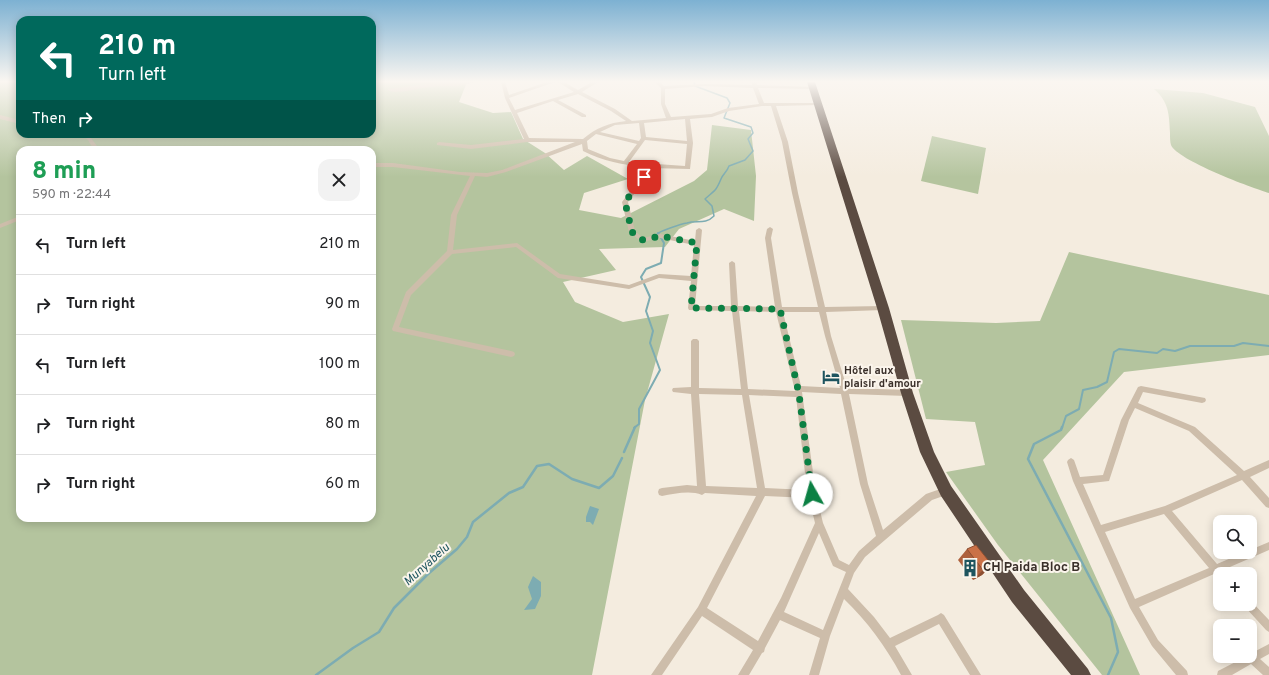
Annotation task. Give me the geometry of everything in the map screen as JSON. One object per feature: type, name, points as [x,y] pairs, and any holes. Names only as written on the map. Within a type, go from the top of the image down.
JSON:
[{"type":"highway","points":[[821,114],[883,308],[907,393],[927,452],[946,491],[1018,596],[1082,675]]},
{"type":"street","points":[[516,114],[527,140]]},
{"type":"street","points":[[579,114],[584,116]]},
{"type":"street","points":[[617,114],[630,122]]},
{"type":"street","points":[[667,114],[669,119]]},
{"type":"street","points":[[376,165],[393,165],[473,175],[504,171],[584,141],[596,132],[614,124],[687,118],[717,114]]},
{"type":"street","points":[[776,114],[785,142],[828,336],[844,390],[864,484],[880,537]]},
{"type":"street","points":[[0,117],[16,121]]},
{"type":"street","points":[[584,141],[585,150],[594,156],[648,166],[688,168],[690,142],[687,118]]},
{"type":"street","points":[[626,163],[642,141],[641,121]]},
{"type":"street","points":[[596,132],[642,141],[690,142]]},
{"type":"street","points":[[439,144],[471,147],[527,140],[584,141]]},
{"type":"street","points":[[648,166],[644,177],[625,202],[632,232],[642,240],[658,236],[697,243]]},
{"type":"street","points":[[473,175],[454,215],[450,252],[408,294],[395,329],[511,354]]},
{"type":"street","points":[[0,226],[16,220]]},
{"type":"street","points":[[770,229],[768,238],[780,309],[799,391],[812,494],[819,523],[836,563],[851,570]]},
{"type":"street","points":[[699,230],[691,308],[822,310],[883,308]]},
{"type":"street","points":[[450,252],[517,245],[558,276],[629,287],[660,276],[694,279]]},
{"type":"street","points":[[656,675],[701,610],[762,493],[745,392],[735,309],[732,263]]},
{"type":"street","points":[[695,341],[695,390],[702,491]]},
{"type":"street","points":[[1077,481],[1106,478],[1125,420],[1141,389],[1202,400]]},
{"type":"street","points":[[676,390],[745,392],[844,390],[907,393]]},
{"type":"street","points":[[1133,404],[1192,429],[1243,475],[1269,504]]},
{"type":"street","points":[[1071,462],[1077,481],[1133,605],[1155,643],[1183,675]]},
{"type":"street","points":[[1099,530],[1166,510],[1269,464]]},
{"type":"street","points":[[662,492],[687,489],[702,491],[812,494]]},
{"type":"street","points":[[814,675],[825,636],[851,570],[862,554],[880,537],[929,497],[946,491]]},
{"type":"street","points":[[1166,510],[1215,567]]},
{"type":"street","points":[[743,675],[761,649],[779,614],[819,523]]},
{"type":"street","points":[[1226,567],[1269,546]]},
{"type":"street","points":[[1133,605],[1213,573]]},
{"type":"street","points":[[844,591],[865,612],[889,644],[907,675]]},
{"type":"street","points":[[701,610],[761,649]]},
{"type":"street","points":[[1254,611],[1269,627]]},
{"type":"street","points":[[779,614],[825,636]]},
{"type":"street","points":[[889,644],[941,618],[976,675]]},
{"type":"street","points":[[1257,656],[1269,649]]},
{"type":"street","points":[[1222,675],[1245,663]]},
{"type":"street","points":[[1257,663],[1269,674]]},
{"type":"green space","points":[[0,114],[16,114],[16,138],[376,138],[376,114],[512,114],[523,139],[545,153],[564,170],[587,156],[628,179],[584,193],[579,210],[621,218],[694,181],[707,170],[712,125],[751,130],[756,176],[754,221],[724,209],[679,229],[665,247],[599,249],[616,270],[563,282],[575,302],[623,322],[669,314],[645,400],[592,675],[0,675]]},
{"type":"green space","points":[[1168,114],[1258,114],[1269,136],[1269,193],[1247,186],[1216,173],[1186,158],[1176,151],[1171,145]]},
{"type":"green space","points":[[932,136],[986,148],[978,194],[921,181]]},
{"type":"green space","points":[[1069,252],[1269,295],[1269,355],[1124,372],[1043,460],[1140,675],[1102,675],[998,545],[946,472],[985,465],[975,422],[926,419],[901,320],[996,323],[1040,321]]},
{"type":"water","points":[[590,506],[599,509],[593,525],[590,522],[586,522],[586,517]]},
{"type":"water","points":[[533,576],[541,582],[541,596],[535,609],[524,610],[532,599],[528,587]]},
{"type":"building","points":[[976,545],[992,565],[983,570],[967,549]]},
{"type":"waterway","name":"Munyabelu","points":[[658,233],[666,229],[691,222],[701,222],[711,219],[714,216],[712,206],[705,199],[716,188],[729,166],[745,160],[753,151],[748,139],[753,133],[751,127],[724,118],[726,114]]},
{"type":"waterway","name":"Munyabelu","points":[[635,427],[639,424],[639,409],[660,370],[650,343],[653,331],[646,311],[650,297],[641,277],[646,269],[661,263],[664,243],[658,233]]},
{"type":"waterway","points":[[1062,428],[1066,416],[1079,409],[1083,390],[1097,387],[1107,382],[1114,352],[1119,349],[1157,353],[1163,349],[1175,351],[1190,346],[1234,346],[1243,343],[1269,346]]},
{"type":"waterway","name":"Munyabelu","points":[[624,452],[635,427]]},
{"type":"waterway","points":[[1062,427],[1061,430],[1034,444],[1028,459],[1111,618],[1118,652],[1108,675]]},
{"type":"waterway","name":"Munyabelu","points":[[316,675],[353,648],[379,632],[394,608],[428,574],[457,549],[467,537],[473,522],[509,493],[523,487],[537,466],[549,464],[572,479],[599,488],[613,476],[622,458]]},
{"type":"place","name":"Hôtel aux plaisir d'amour","points":[[831,377]]},
{"type":"place","name":"CH Paida Bloc B","points":[[970,568]]},
{"type":"route","points":[[644,177],[625,202],[632,232],[642,240],[660,236],[697,243],[691,308],[780,309],[799,394],[812,494]]}]
